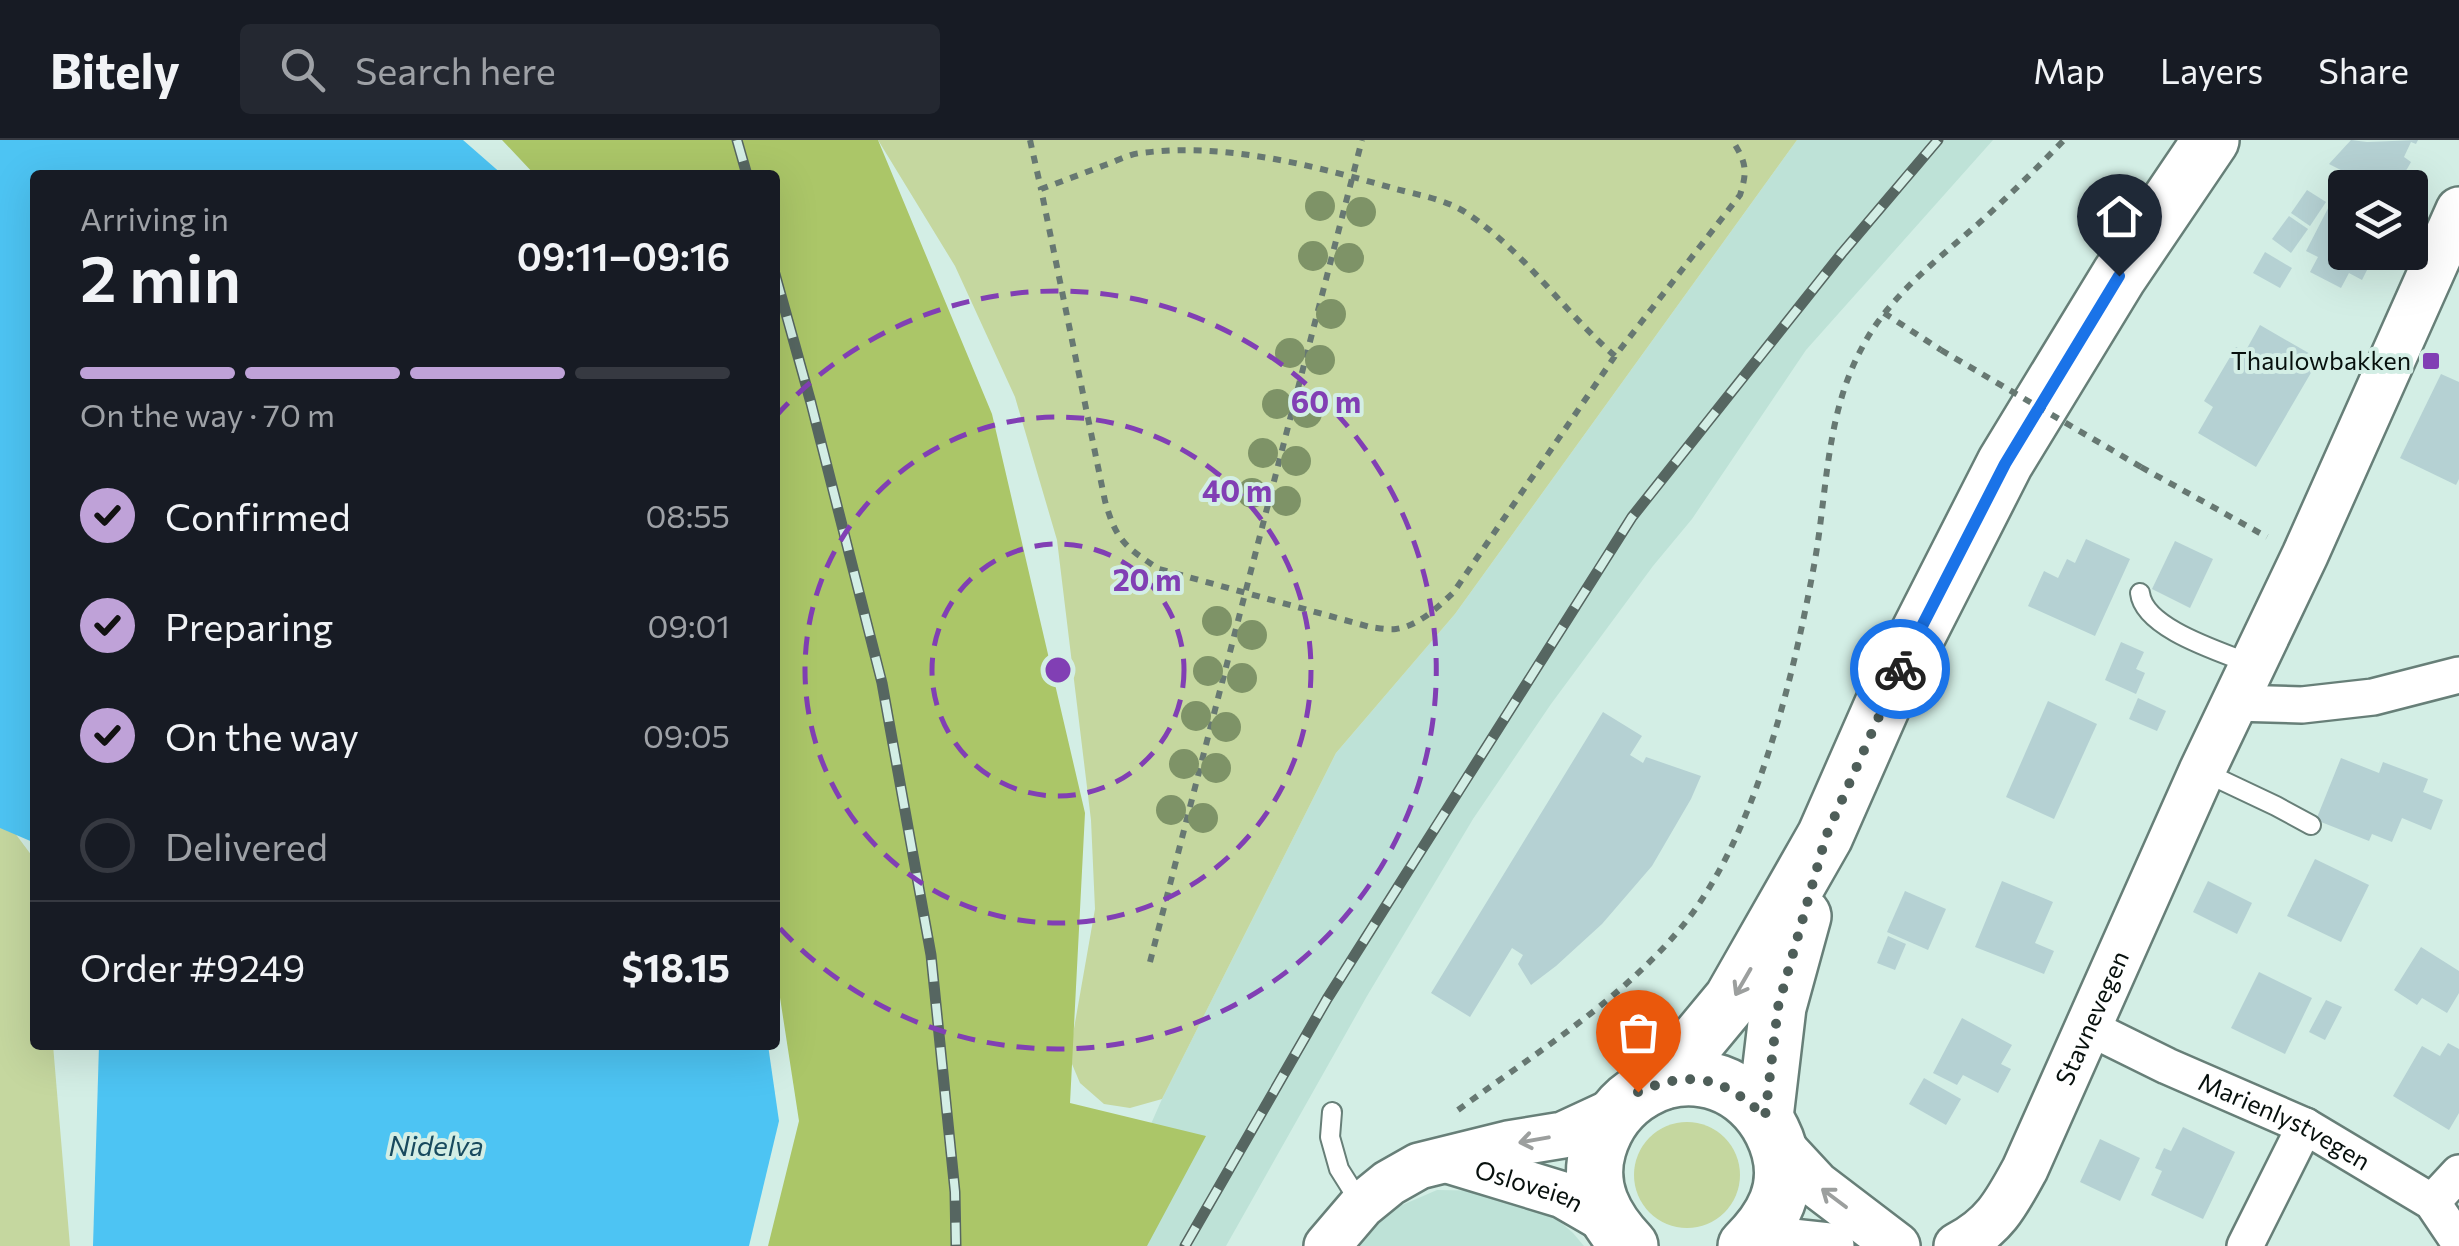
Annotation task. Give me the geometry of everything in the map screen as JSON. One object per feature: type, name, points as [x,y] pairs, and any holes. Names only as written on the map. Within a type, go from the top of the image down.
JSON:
[{"type":"highway","points":[[1664,1081],[1732,1000],[1826,836],[1887,695],[2005,464],[2119,276],[2211,140]]},
{"type":"highway","points":[[1746,1246],[1765,1227],[1778,1199],[1782,1171],[1771,1130],[1778,1007],[1826,836]]},
{"type":"highway","points":[[1624,1240],[1596,1192],[1594,1160],[1602,1133],[1617,1110],[1638,1092],[1664,1081],[1692,1078],[1720,1084],[1745,1097],[1771,1130]]},
{"type":"street","name":"Stavnevegen","points":[[1957,1246],[1978,1235],[2003,1208],[2025,1169],[2459,210]]},
{"type":"street","points":[[2243,684],[2302,705],[2373,697],[2459,675]]},
{"type":"street","name":"Marienlystvegen","points":[[2088,1028],[2305,1126],[2432,1202],[2459,1242]]},
{"type":"street","name":"Osloveien","points":[[1327,1246],[1362,1204],[1420,1166],[1562,1135],[1617,1110]]},
{"type":"street","points":[[2246,1246],[2305,1126]]},
{"type":"street","points":[[1771,1130],[1816,1184],[1897,1246]]},
{"type":"street","name":"Osloveien","points":[[1446,1159],[1563,1195],[1624,1240]]},
{"type":"street","points":[[2432,1202],[2459,1173]]},
{"type":"street","points":[[1760,1246],[1794,1242],[1831,1246]]},
{"type":"lane","points":[[2140,593],[2141,602],[2161,623],[2243,684]]},
{"type":"lane","points":[[2202,771],[2311,825]]},
{"type":"lane","points":[[1332,1112],[1330,1137],[1339,1169],[1362,1204]]},
{"type":"path","points":[[1030,140],[1113,530],[1132,552],[1159,568],[1370,627],[1396,629],[1436,609],[1452,593],[1615,356],[1740,195],[1746,174],[1742,156],[1732,140]]},
{"type":"path","points":[[1150,962],[1362,140]]},
{"type":"path","points":[[1457,1111],[1639,973],[1706,894],[1730,850],[1778,723],[1814,566],[1834,423],[1865,340],[1884,313],[2064,140]]},
{"type":"path","points":[[1041,189],[1138,153],[1196,150],[1262,158],[1430,198],[1463,210],[1522,258],[1588,333],[1615,356]]},
{"type":"path","points":[[1884,313],[2141,468],[2305,555]]},
{"type":"shaded area","points":[[1797,140],[1993,140],[1806,350],[1692,519],[1551,704],[1473,819],[1367,996],[1226,1246],[1097,1246],[1162,1099],[1336,753],[1455,614]]},
{"type":"shaded area","points":[[1437,1190],[1496,1191],[1536,1201],[1584,1246],[1358,1246],[1393,1209]]},
{"type":"green space","points":[[502,140],[878,140],[992,414],[1085,813],[1070,1103],[1206,1136],[1147,1246],[768,1246],[799,1121],[780,998],[780,170],[530,170]]},
{"type":"green space","points":[[878,140],[1797,140],[1455,614],[1336,753],[1162,1099],[1130,1108],[1104,1104],[1080,1083],[1069,1057],[1095,909],[1091,820],[1057,540],[1015,397],[955,266]]},
{"type":"green space","points":[[0,813],[30,853],[30,1050],[53,1050],[70,1246],[0,1246]]},
{"type":"green space","points":[[1687,1122],[1707,1126],[1724,1138],[1736,1155],[1740,1175],[1736,1195],[1724,1212],[1707,1224],[1687,1228],[1667,1224],[1650,1212],[1638,1195],[1634,1175],[1638,1155],[1650,1138],[1667,1126]]},
{"type":"water","points":[[0,140],[463,140],[497,170],[30,170],[30,841],[0,828]]},
{"type":"water","name":"Nidelva","points":[[99,1050],[769,1050],[779,1121],[749,1246],[93,1246]]},
{"type":"building","points":[[2351,140],[2418,140],[2416,144],[2411,142],[2404,157],[2411,162],[2406,170],[2341,170],[2329,164]]},
{"type":"building","points":[[2307,190],[2326,202],[2310,226],[2291,213]]},
{"type":"building","points":[[2328,208],[2328,270],[2367,270],[2362,280],[2349,273],[2341,288],[2310,272],[2318,257],[2306,251]]},
{"type":"building","points":[[2289,216],[2308,229],[2291,253],[2272,239]]},
{"type":"building","points":[[2265,252],[2292,268],[2280,288],[2253,273]]},
{"type":"building","points":[[2260,325],[2319,359],[2256,467],[2198,433],[2213,407],[2204,401],[2236,347],[2245,352]]},
{"type":"building","points":[[2441,374],[2459,382],[2456,485],[2400,458]]},
{"type":"building","points":[[2086,539],[2130,559],[2095,636],[2028,606],[2044,571],[2058,578],[2067,559],[2075,563]]},
{"type":"building","points":[[2175,541],[2213,559],[2190,608],[2152,589]]},
{"type":"building","points":[[2121,642],[2144,652],[2136,669],[2145,673],[2136,694],[2105,680]]},
{"type":"building","points":[[2138,698],[2166,711],[2157,731],[2129,719]]},
{"type":"building","points":[[2048,701],[2097,724],[2054,819],[2006,797]]},
{"type":"building","points":[[1603,712],[1642,736],[1630,755],[1643,763],[1646,757],[1701,776],[1691,799],[1652,866],[1602,924],[1531,985],[1518,964],[1523,955],[1512,948],[1470,1017],[1431,993]]},
{"type":"building","points":[[2341,758],[2379,773],[2383,762],[2428,779],[2423,792],[2443,800],[2431,830],[2402,818],[2392,842],[2372,834],[2369,841],[2316,820]]},
{"type":"building","points":[[2315,859],[2369,885],[2341,942],[2287,916]]},
{"type":"building","points":[[2002,881],[2053,902],[2035,943],[2054,951],[2044,974],[1975,947]]},
{"type":"building","points":[[2208,881],[2252,903],[2237,934],[2193,912]]},
{"type":"building","points":[[1905,891],[1946,909],[1928,950],[1887,932]]},
{"type":"building","points":[[1888,936],[1906,944],[1895,970],[1877,963]]},
{"type":"building","points":[[2421,947],[2459,971],[2459,993],[2447,1013],[2422,998],[2417,1005],[2394,990]]},
{"type":"building","points":[[2259,972],[2312,998],[2285,1054],[2231,1028]]},
{"type":"building","points":[[2326,1000],[2342,1007],[2325,1040],[2309,1032]]},
{"type":"building","points":[[1962,1018],[2012,1045],[2001,1064],[2011,1069],[1998,1093],[1963,1075],[1957,1085],[1933,1073]]},
{"type":"building","points":[[2448,1043],[2459,1049],[2459,1113],[2449,1130],[2393,1096],[2422,1046],[2440,1056]]},
{"type":"building","points":[[1924,1078],[1961,1099],[1946,1125],[1909,1104]]},
{"type":"building","points":[[2183,1127],[2235,1152],[2203,1219],[2151,1195],[2162,1171],[2155,1168],[2164,1148],[2171,1151]]},
{"type":"building","points":[[2100,1139],[2140,1158],[2120,1201],[2080,1182]]},
{"type":"railway","points":[[737,140],[746,170]]},
{"type":"railway","points":[[1185,1246],[1327,999],[1632,517],[1842,253],[1938,140]]},
{"type":"railway","points":[[780,292],[882,683],[931,955],[955,1192],[956,1246]]},
{"type":"way so far","points":[[1638,1092],[1664,1081],[1692,1078],[1720,1084],[1745,1097],[1765,1117],[1778,1007],[1826,836],[1900,669]]},
{"type":"place","name":"Thaulowbakken","points":[[2431,361]]},
{"type":"route","points":[[1900,669],[2005,464],[2119,276]]}]
